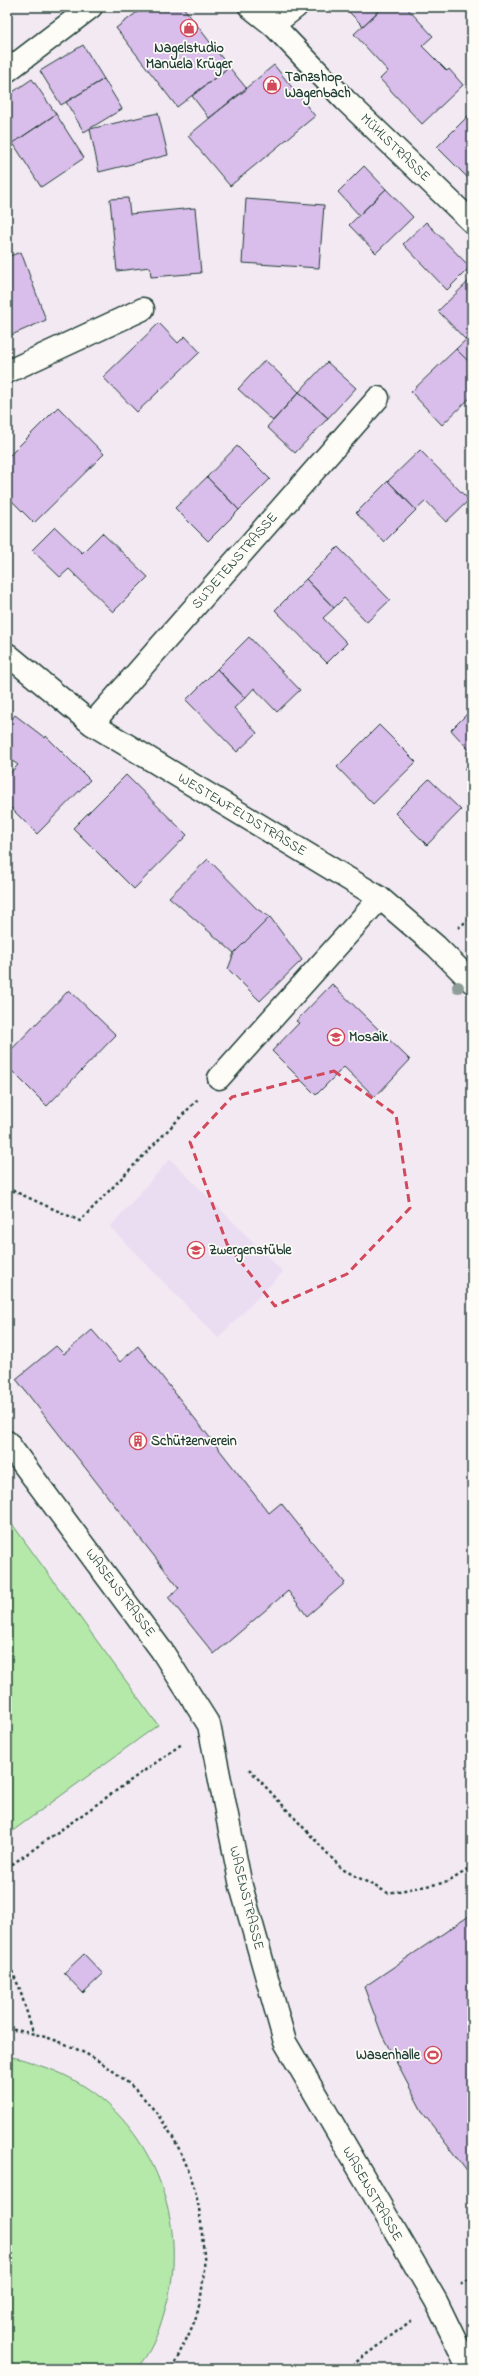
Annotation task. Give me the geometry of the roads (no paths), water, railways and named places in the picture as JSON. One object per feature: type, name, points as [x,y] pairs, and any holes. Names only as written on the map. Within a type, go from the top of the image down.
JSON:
[{"type":"street","points":[[7,70],[91,7]]},
{"type":"street","name":"MÜHLSTRASSE","points":[[250,7],[273,25],[345,100],[472,222]]},
{"type":"street","points":[[273,25],[296,7]]},
{"type":"street","points":[[7,372],[143,308]]},
{"type":"street","name":"SUDETENSTRASSE","points":[[92,724],[378,398]]},
{"type":"street","name":"WESTENFELDSTRASSE","points":[[7,654],[92,724],[380,898],[436,946],[472,982]]},
{"type":"street","points":[[219,1078],[380,898]]},
{"type":"street","name":"WASENSTRASSE","points":[[7,1442],[162,1651],[209,1725],[241,1886],[285,2042],[436,2301],[469,2369]]},
{"type":"place","name":"Nagelstudio Manuela Krüger","points":[[189,28]]},
{"type":"place","name":"Tanzshop Wagenbach","points":[[272,85]]},
{"type":"place","name":"Mosaik","points":[[336,1037]]},
{"type":"place","name":"Zwergenstüble","points":[[196,1250]]},
{"type":"place","name":"Schützenverein","points":[[138,1441]]},
{"type":"place","name":"Wasenhalle","points":[[433,2055]]}]
